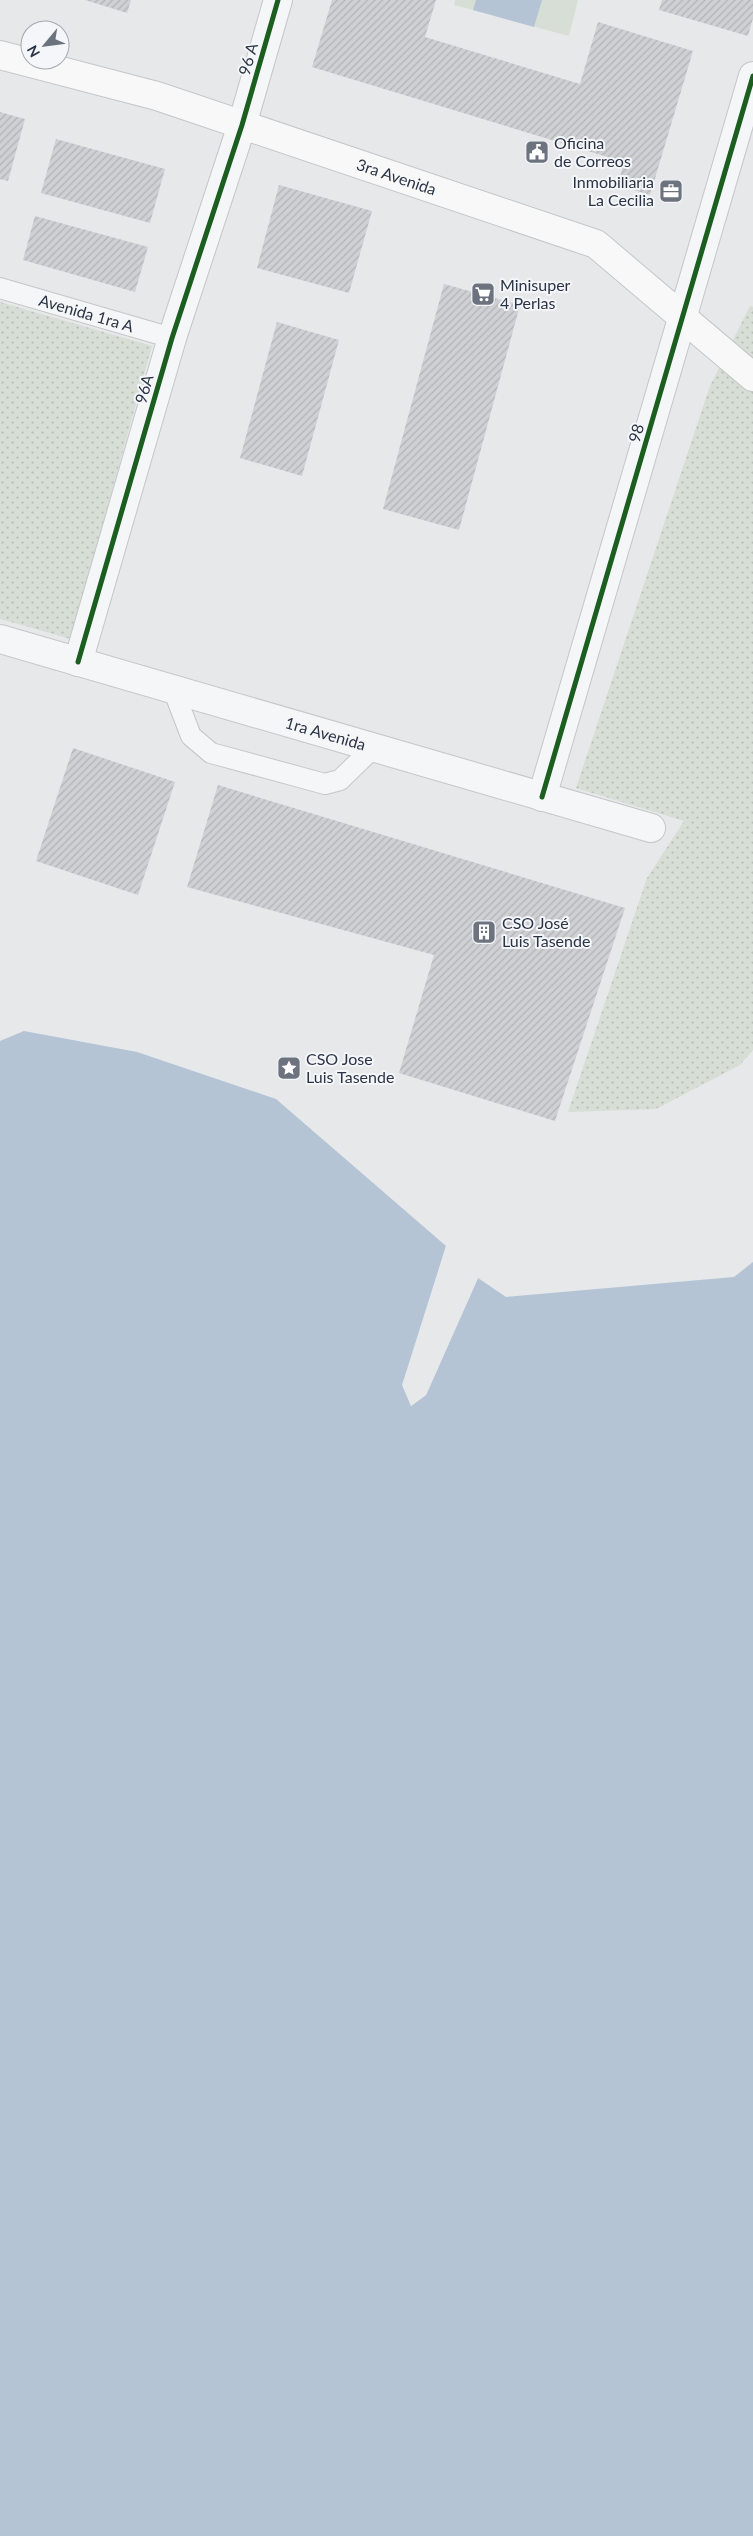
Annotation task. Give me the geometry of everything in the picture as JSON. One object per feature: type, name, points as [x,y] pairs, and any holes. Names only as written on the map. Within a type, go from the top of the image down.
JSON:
[{"type":"main road","name":"3ra Avenida","points":[[0,55],[157,96],[596,244],[753,377]]},
{"type":"street","name":"96 A","points":[[242,125],[278,0]]},
{"type":"street","name":"98","points":[[542,797],[684,318],[753,76]]},
{"type":"street","name":"96A","points":[[78,662],[172,338],[242,125]]},
{"type":"street","name":"1ra Avenida","points":[[0,639],[651,828]]},
{"type":"lane","name":"Avenida 1ra A","points":[[0,288],[172,338]]},
{"type":"lane","points":[[173,690],[191,736],[211,753],[325,784],[340,780],[373,748]]},
{"type":"shaded area","points":[[455,0],[578,0],[569,36],[454,5]]},
{"type":"shaded area","points":[[0,302],[152,346],[71,639],[0,619]]},
{"type":"shaded area","points":[[750,306],[753,307],[753,1050],[740,1065],[656,1109],[568,1112],[647,878],[684,821],[576,788],[710,386]]},
{"type":"water","points":[[476,0],[542,0],[534,27],[473,10]]},
{"type":"water","points":[[24,1031],[137,1052],[276,1099],[446,1246],[403,1385],[411,1406],[426,1395],[478,1278],[506,1297],[734,1277],[753,1262],[753,2536],[0,2536],[0,1041]]},
{"type":"pier","points":[[446,1246],[448,1248],[405,1385],[412,1402],[424,1393],[476,1276],[478,1278],[426,1395],[411,1406],[402,1385]]},
{"type":"building","points":[[85,0],[131,0],[127,13]]},
{"type":"building","points":[[332,0],[436,0],[425,37],[580,84],[598,22],[693,51],[650,195],[618,185],[624,162],[312,67]]},
{"type":"building","points":[[662,0],[753,0],[753,18],[748,36],[659,10]]},
{"type":"building","points":[[0,112],[25,119],[8,181],[0,179]]},
{"type":"building","points":[[56,139],[165,169],[150,223],[41,193]]},
{"type":"building","points":[[279,185],[372,211],[349,293],[257,268]]},
{"type":"building","points":[[35,216],[148,247],[135,292],[23,260]]},
{"type":"building","points":[[444,284],[520,305],[459,530],[383,509]]},
{"type":"building","points":[[277,322],[339,340],[302,476],[240,458]]},
{"type":"building","points":[[73,748],[175,782],[138,895],[36,861]]},
{"type":"building","name":"CSO José Luis Tasende","points":[[218,785],[625,908],[555,1121],[399,1073],[434,955],[187,887]]},
{"type":"cycle path","points":[[78,662],[172,338],[242,125],[278,0]]},
{"type":"cycle path","points":[[542,797],[753,76]]},
{"type":"place","name":"Oficina de Correos","points":[[537,152]]},
{"type":"place","name":"Inmobiliaria La Cecilia","points":[[671,191]]},
{"type":"place","name":"Minisuper 4 Perlas","points":[[483,294]]},
{"type":"place","name":"CSO José Luis Tasende","points":[[484,932]]},
{"type":"place","name":"CSO Jose Luis Tasende","points":[[289,1068]]}]
